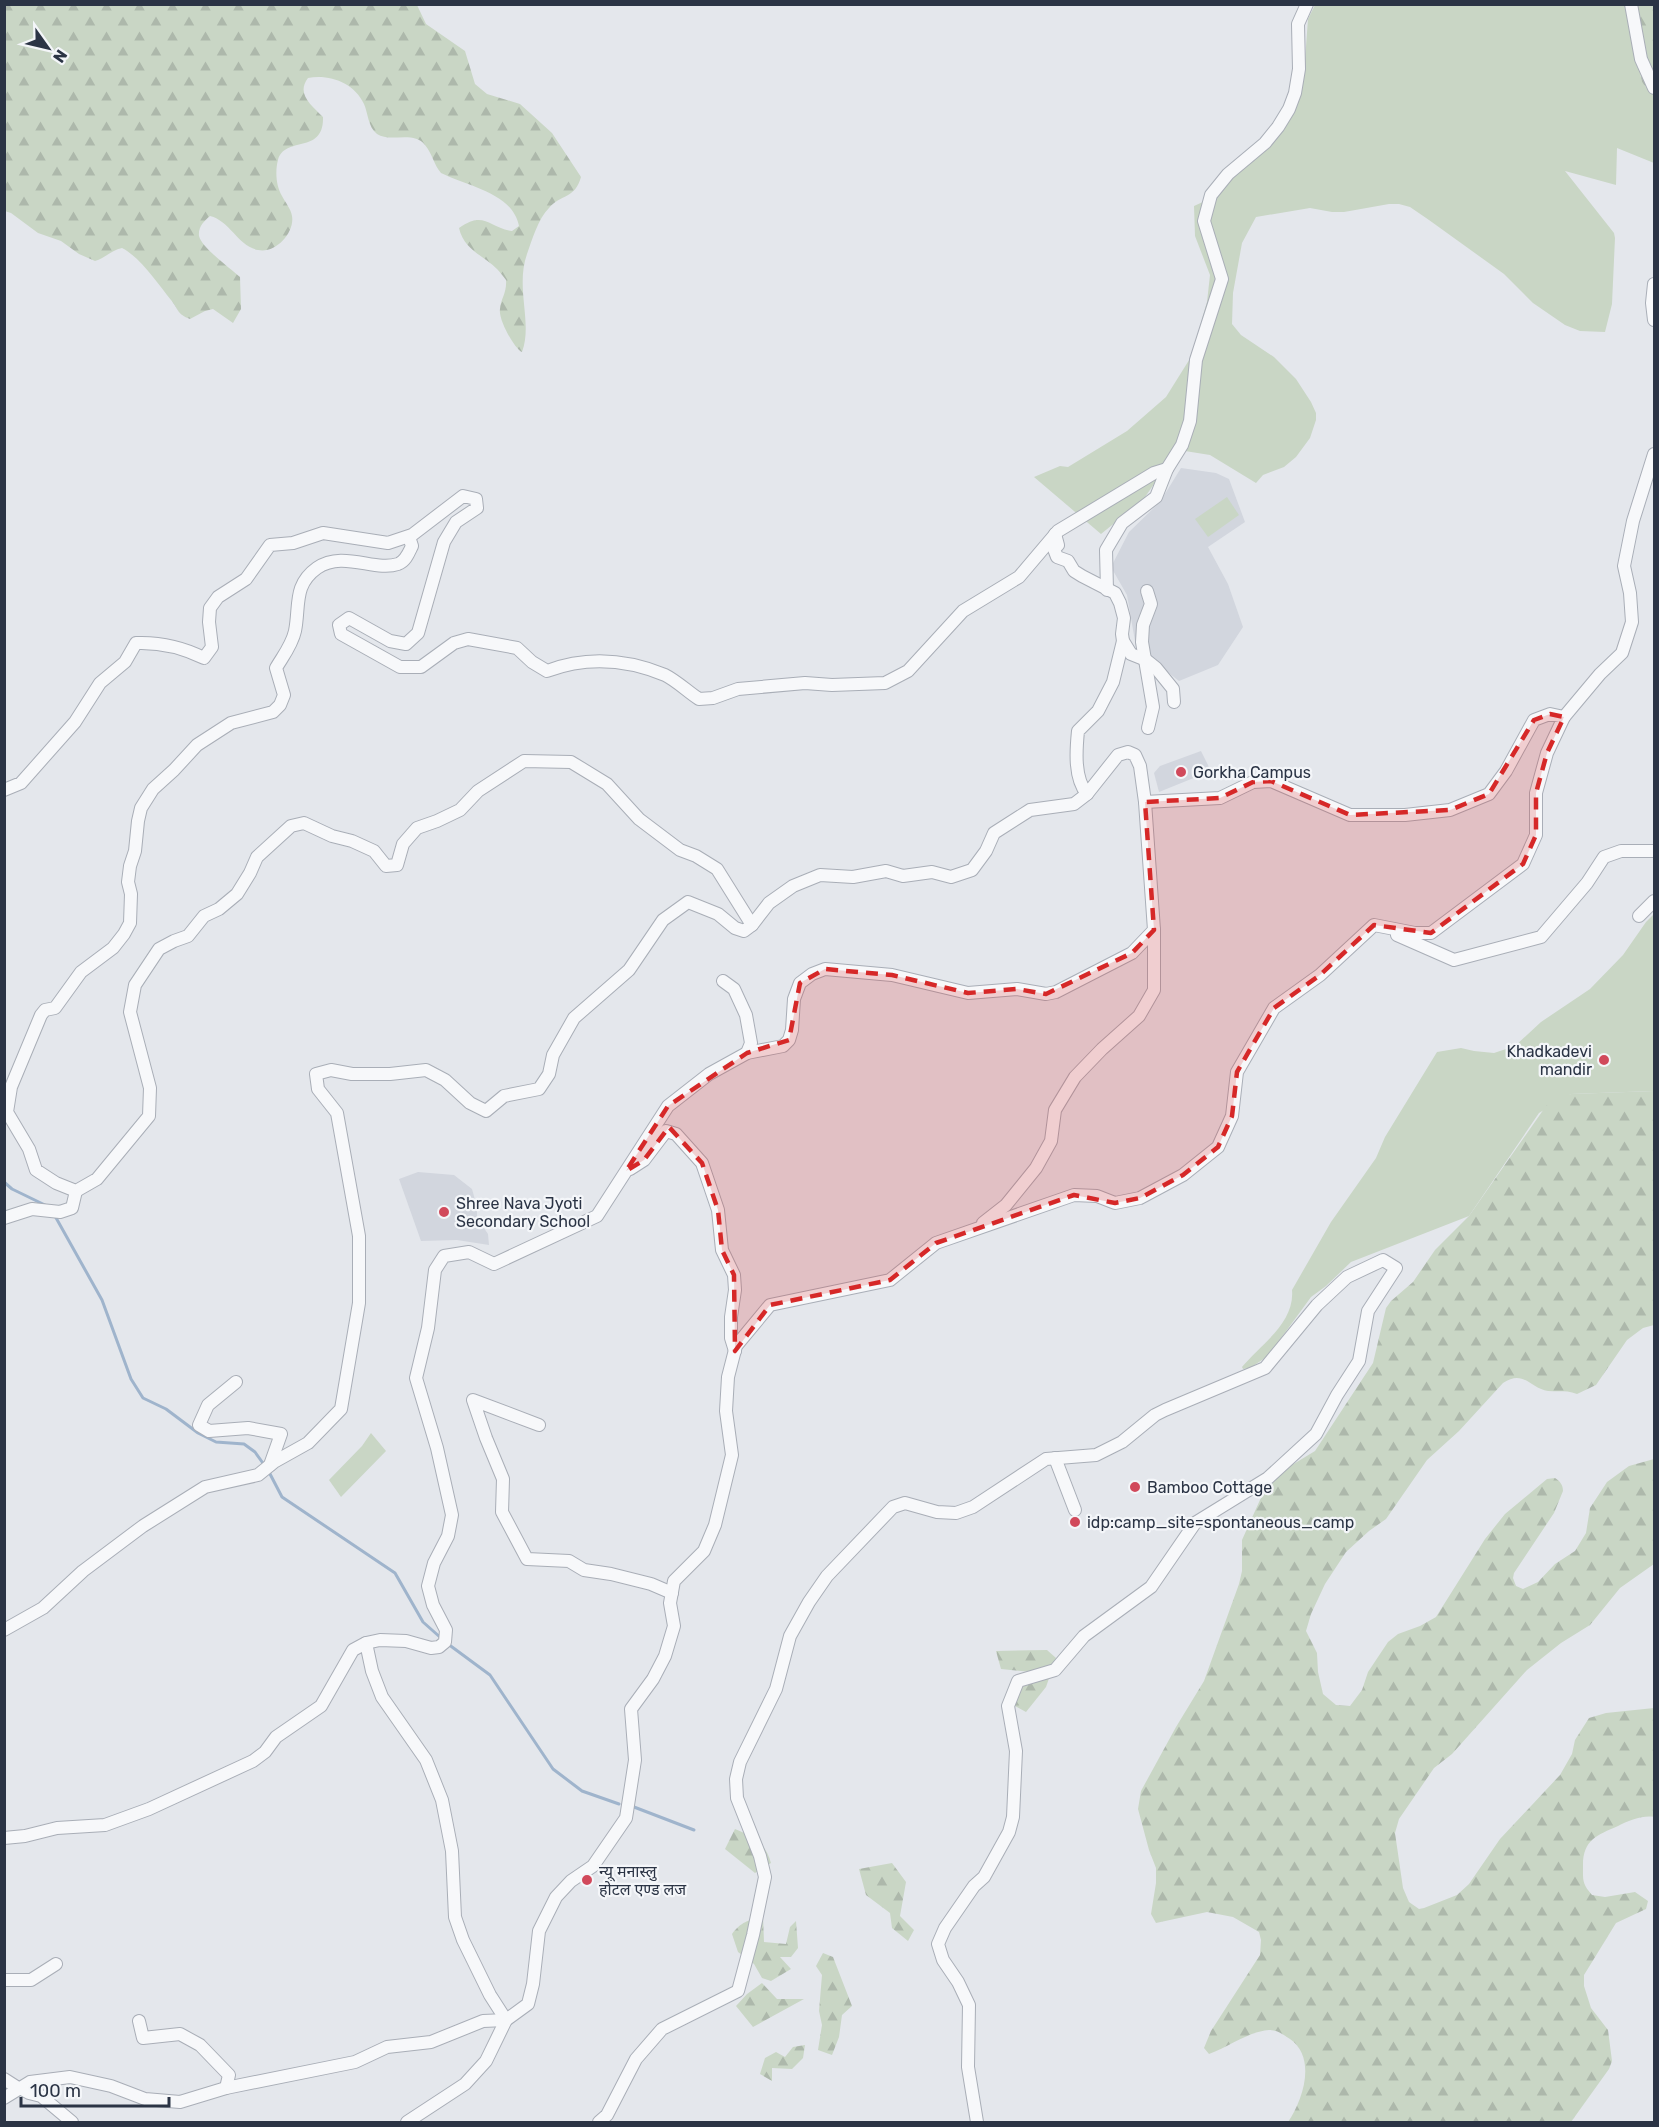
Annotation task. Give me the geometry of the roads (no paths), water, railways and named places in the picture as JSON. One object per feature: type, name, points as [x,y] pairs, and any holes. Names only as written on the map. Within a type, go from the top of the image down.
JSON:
[{"type":"street","points":[[1107,590],[1106,550],[1122,523],[1156,497],[1167,469],[1182,445],[1190,420],[1196,360],[1222,279],[1204,220],[1211,195],[1228,174],[1265,143],[1289,109],[1295,93],[1299,69],[1298,24],[1307,4]]},
{"type":"street","points":[[1631,4],[1641,58],[1654,88]]},
{"type":"street","points":[[1654,284],[1652,303],[1654,320]]},
{"type":"street","points":[[1374,925],[1415,933],[1431,933],[1522,864],[1536,835],[1536,793],[1547,753],[1564,717],[1600,674],[1622,653],[1632,622],[1630,593],[1624,566],[1633,521],[1654,454]]},
{"type":"street","points":[[4,790],[21,783],[75,722],[100,683],[125,662],[136,643],[154,642],[185,649],[204,658],[212,647],[208,622],[210,608],[218,597],[246,579],[270,545],[292,543],[323,533],[388,543],[409,537],[463,496],[476,499],[477,508],[456,522],[444,542],[418,633],[406,644],[390,640],[349,618],[339,625],[341,634],[400,667],[421,667],[454,643],[468,639],[517,648],[547,670],[567,663],[587,660],[619,662],[666,676],[699,699],[713,698],[738,689],[805,683],[832,685],[885,683],[908,671],[963,611],[1019,577],[1055,534],[1154,473],[1167,469]]},
{"type":"street","points":[[1055,534],[1058,545],[1054,549],[1057,557],[1068,561],[1074,571],[1082,576],[1115,593],[1124,618],[1123,641],[1113,681],[1098,711],[1078,731],[1076,752],[1082,788],[1087,794]]},
{"type":"street","points":[[76,1191],[56,1183],[36,1170],[29,1149],[7,1112],[11,1087],[41,1015],[45,1010],[55,1008],[81,972],[113,948],[130,923],[131,894],[128,882],[141,807],[153,789],[197,745],[231,723],[273,712],[280,705],[284,695],[276,668],[291,643],[295,630],[299,590],[314,570],[325,563],[338,561],[399,564],[412,546],[409,537]]},
{"type":"street","points":[[1147,591],[1151,604],[1143,625],[1143,660],[1150,682],[1153,707],[1148,728]]},
{"type":"street","points":[[1123,641],[1131,654],[1156,668],[1173,689],[1174,702]]},
{"type":"street","points":[[1145,802],[1220,798],[1253,782],[1271,781],[1350,815],[1405,815],[1450,810],[1489,794],[1506,771],[1534,720],[1550,714],[1564,717]]},
{"type":"street","points":[[4,1630],[43,1608],[83,1571],[143,1526],[205,1487],[258,1474],[308,1443],[341,1409],[359,1303],[359,1236],[342,1131],[337,1113],[318,1089],[316,1074],[331,1070],[352,1074],[390,1074],[426,1070],[445,1080],[471,1103],[486,1111],[504,1096],[538,1089],[549,1074],[553,1055],[574,1018],[629,970],[663,920],[688,902],[718,914],[735,928],[744,931],[752,925],[769,903],[793,886],[819,875],[853,877],[886,870],[903,876],[932,872],[951,877],[972,870],[986,851],[994,833],[1030,810],[1074,804],[1087,794],[1118,755],[1128,752],[1135,755],[1140,766],[1145,802],[1154,930],[1154,990],[1139,1016],[1075,1077],[1055,1110],[1051,1141],[1036,1168],[1006,1205],[988,1220],[966,1233]]},
{"type":"street","points":[[4,1218],[32,1209],[60,1212],[72,1208],[76,1191],[97,1179],[149,1116],[150,1088],[130,1012],[135,985],[159,950],[188,936],[204,916],[219,909],[237,894],[250,873],[256,857],[291,826],[304,822],[332,836],[352,841],[374,851],[386,866],[397,865],[403,844],[417,828],[460,810],[478,791],[524,761],[571,762],[607,784],[639,819],[680,850],[696,856],[717,869],[752,925]]},
{"type":"street","points":[[1374,925],[1454,960],[1541,937],[1587,883],[1604,857],[1621,851],[1654,852]]},
{"type":"street","points":[[1639,915],[1654,900]]},
{"type":"street","points":[[407,2122],[465,2084],[486,2061],[506,2020],[528,2004],[533,1984],[539,1931],[556,1897],[571,1881],[593,1866],[626,1818],[635,1760],[632,1709],[665,1656],[674,1626],[670,1603],[674,1581],[704,1551],[716,1525],[732,1455],[726,1411],[728,1377],[736,1346],[770,1305],[890,1280],[936,1244],[1074,1195],[1097,1196],[1115,1203],[1140,1198],[1183,1175],[1218,1147],[1232,1116],[1237,1072],[1274,1008],[1320,975],[1374,925]]},
{"type":"street","points":[[4,1838],[25,1836],[57,1828],[105,1825],[149,1809],[253,1761],[265,1752],[276,1737],[321,1706],[353,1650],[366,1643],[380,1640],[398,1641],[431,1648],[439,1647],[445,1642],[446,1630],[433,1605],[428,1586],[434,1563],[448,1536],[452,1515],[437,1448],[417,1378],[429,1328],[435,1270],[444,1256],[469,1252],[494,1264],[597,1216],[668,1106],[709,1074],[747,1053],[783,1046],[789,1041],[794,999],[800,983],[812,974],[825,969],[892,975],[968,993],[1017,989],[1046,994],[1056,992],[1131,953],[1154,930]]},
{"type":"street","points":[[723,981],[734,988],[746,1015],[751,1043],[747,1053]]},
{"type":"street","points":[[626,1171],[644,1160],[666,1131],[676,1134],[702,1162],[718,1210],[722,1250],[734,1275],[731,1338],[735,1351]]},
{"type":"street","points":[[600,2122],[607,2115],[636,2059],[662,2029],[738,1991],[765,1877],[760,1856],[737,1798],[736,1779],[740,1762],[776,1689],[790,1636],[827,1576],[893,1508],[905,1503],[937,1512],[956,1513],[974,1507],[1046,1459],[1096,1455],[1122,1442],[1155,1415],[1265,1368],[1317,1305],[1347,1277],[1383,1260],[1396,1268],[1368,1311],[1359,1361],[1336,1395],[1317,1434],[1268,1478],[1195,1523],[1151,1587],[1084,1636],[1055,1670],[1018,1681],[1008,1706],[1016,1751],[1013,1817],[1009,1832],[984,1877],[974,1886],[945,1928],[938,1944],[943,1960],[958,1982],[969,2005],[968,2067],[977,2122]]},
{"type":"street","points":[[236,1382],[208,1405],[199,1425],[208,1431],[249,1428],[281,1434],[270,1465]]},
{"type":"street","points":[[538,1425],[473,1400],[503,1479],[502,1512],[527,1559],[569,1561],[584,1570],[651,1584],[672,1593]]},
{"type":"street","points":[[1055,1458],[1075,1510]]},
{"type":"street","points":[[366,1643],[372,1671],[382,1697],[426,1760],[442,1800],[452,1851],[455,1917],[463,1940],[490,1995],[506,2020]]},
{"type":"street","points":[[4,1980],[31,1980],[56,1964]]},
{"type":"street","points":[[4,2098],[30,2082],[70,2077],[111,2086],[145,2099],[180,2102],[226,2088],[355,2062],[387,2047],[431,2042],[483,2021],[506,2020]]},
{"type":"street","points":[[139,2021],[143,2038],[180,2034],[200,2045],[229,2075],[226,2088]]},
{"type":"street","points":[[4,2079],[29,2093],[41,2096],[72,2122]]},
{"type":"waterway","points":[[4,1182],[12,1189],[45,1205]]},
{"type":"waterway","points":[[55,1216],[102,1300],[131,1379],[143,1398],[166,1409],[198,1433],[216,1442],[244,1444],[255,1452],[265,1466]]},
{"type":"waterway","points":[[269,1472],[282,1497],[395,1573],[423,1622],[441,1638]]},
{"type":"waterway","points":[[448,1644],[490,1675],[553,1769],[582,1791],[619,1804]]},
{"type":"waterway","points":[[634,1807],[694,1830]]},
{"type":"place","name":"Gorkha Campus","points":[[1181,772]]},
{"type":"place","name":"Khadkadevi mandir","points":[[1604,1060]]},
{"type":"place","name":"Shree Nava Jyoti Secondary School","points":[[444,1212]]},
{"type":"place","name":"Bamboo Cottage","points":[[1135,1487]]},
{"type":"place","name":"idp:camp_site=spontaneous_camp","points":[[1075,1522]]},
{"type":"place","name":"न्यू मनास्लु होटल एण्ड लज","points":[[587,1880]]}]
